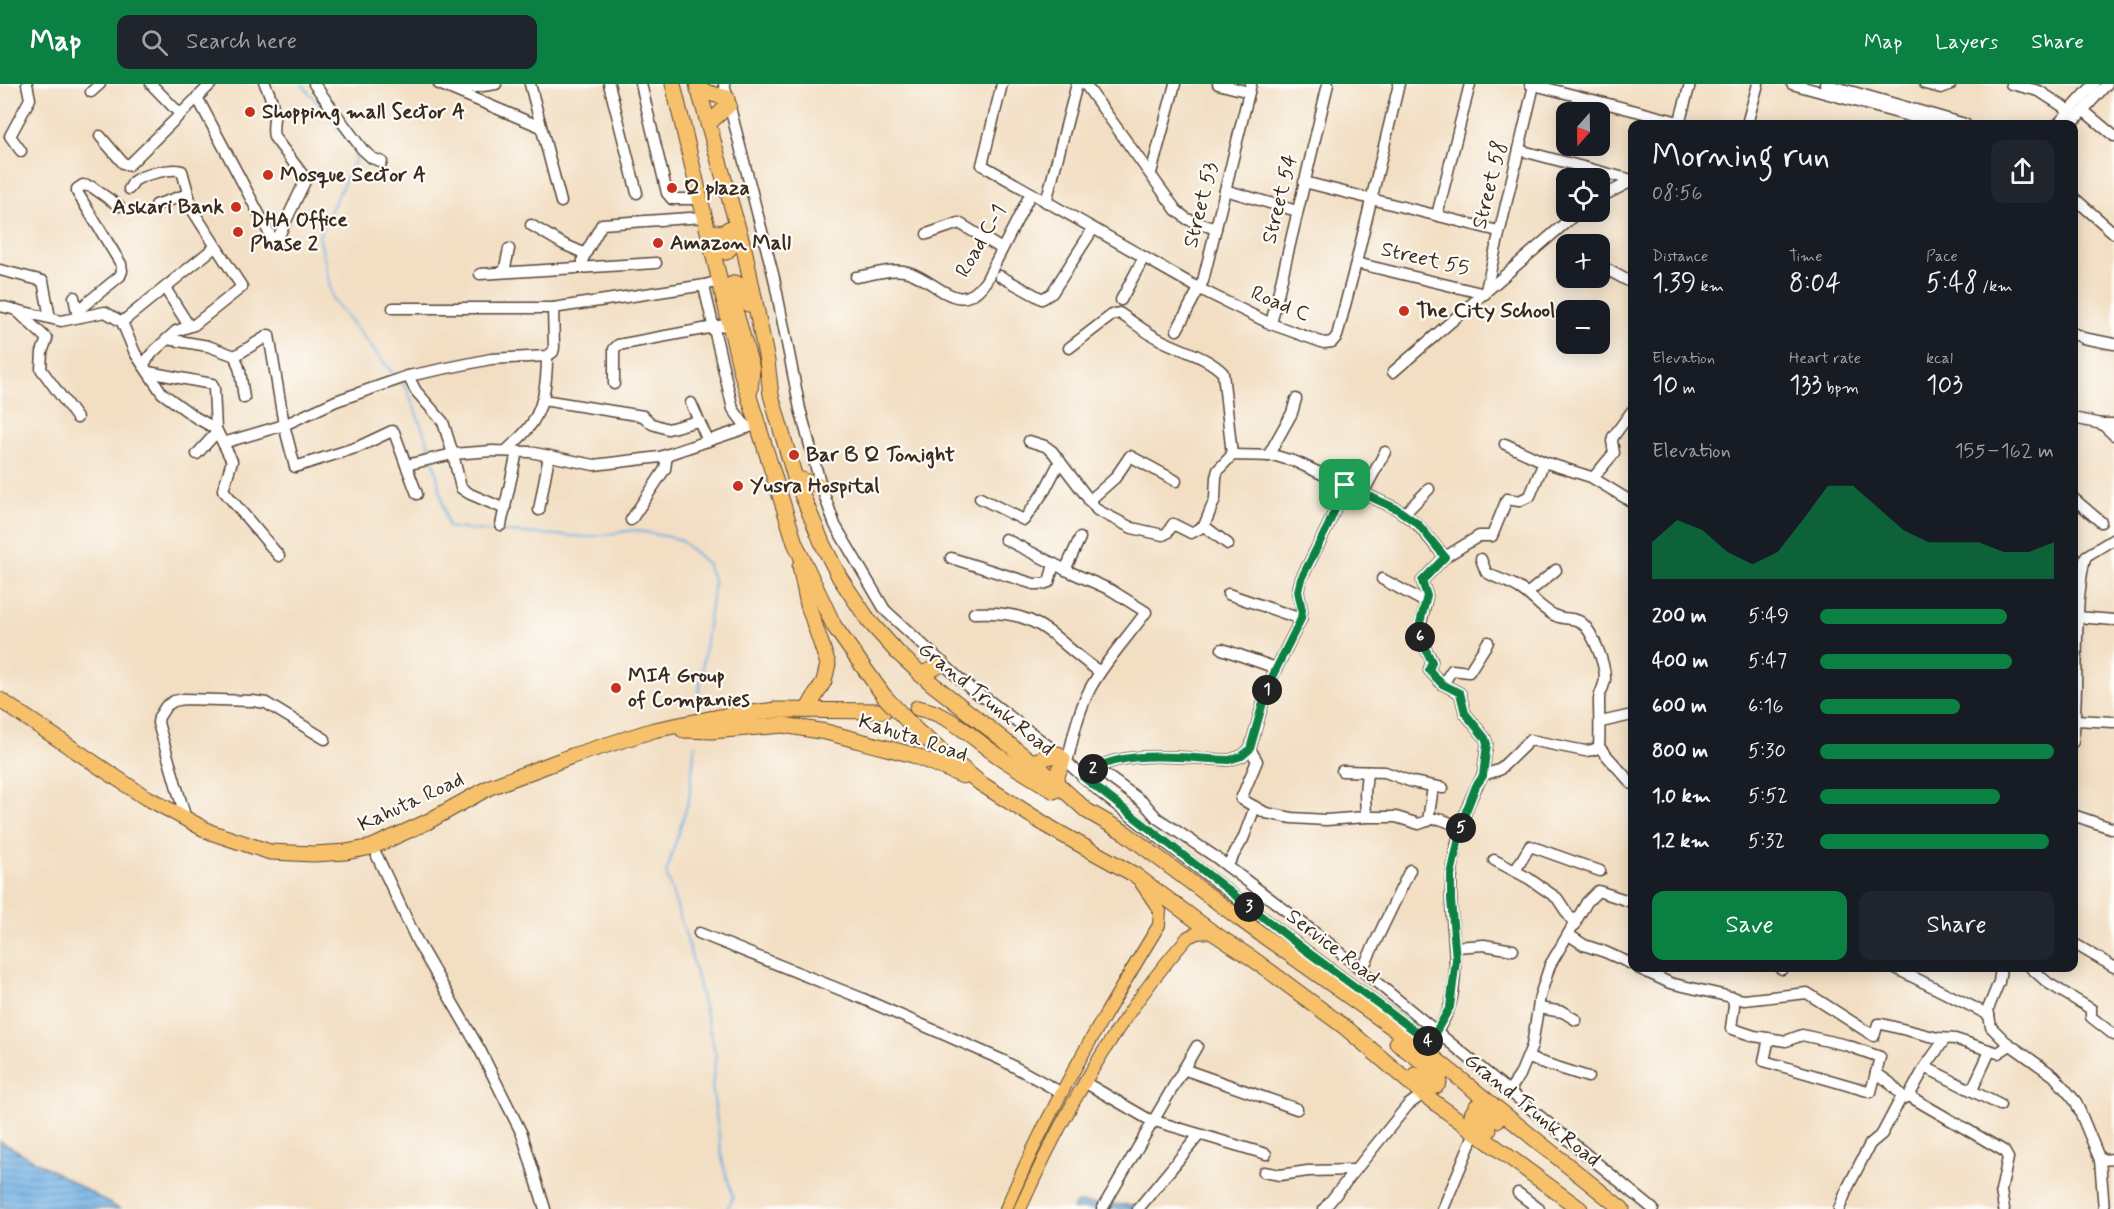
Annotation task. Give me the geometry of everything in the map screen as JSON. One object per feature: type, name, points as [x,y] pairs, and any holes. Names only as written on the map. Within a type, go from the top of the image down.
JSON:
[{"type":"highway","points":[[673,84],[704,217],[712,283],[729,324],[750,397]]},
{"type":"highway","points":[[698,87],[726,96],[708,124]]},
{"type":"highway","name":"Grand Trunk Road","points":[[698,87],[745,253],[767,361],[771,395],[795,478],[823,545],[840,578],[869,621],[921,675],[1031,762],[1087,811],[1124,832],[1240,919],[1360,1004],[1426,1046],[1583,1179],[1618,1205]]},
{"type":"highway","points":[[687,144],[697,156],[719,248],[726,252],[732,246],[712,163],[714,150]]},
{"type":"highway","points":[[771,395],[749,307],[743,288],[736,283],[731,285],[730,292],[752,369],[750,397],[752,426],[795,543],[834,626],[884,704],[980,783],[1054,830],[1135,875],[1253,959],[1346,1028],[1423,1094],[1562,1201],[1580,1209]]},
{"type":"highway","points":[[795,478],[821,486]]},
{"type":"highway","points":[[795,543],[808,605],[828,663],[825,681],[807,710]]},
{"type":"highway","points":[[921,675],[942,664]]},
{"type":"highway","name":"Kahuta Road","points":[[0,700],[142,795],[210,832],[270,852],[314,854],[346,852],[372,847],[418,826],[490,787],[572,756],[654,730],[719,717],[776,710],[884,704]]},
{"type":"highway","points":[[916,708],[932,711],[947,718],[990,750],[1087,811]]},
{"type":"highway","name":"Kahuta Road","points":[[654,730],[712,731],[783,726],[826,732],[913,755],[980,783]]},
{"type":"highway","points":[[1031,762],[1063,758],[1055,782]]},
{"type":"highway","points":[[1346,1028],[1374,1043],[1430,1086],[1436,1086],[1439,1082],[1440,1076],[1380,1029],[1360,1004]]},
{"type":"highway","points":[[1562,1201],[1543,1172],[1473,1118],[1474,1110],[1481,1108],[1551,1160],[1583,1179]]},
{"type":"main road","points":[[1006,1209],[1030,1154],[1076,1065],[1159,925],[1160,911],[1135,875]]},
{"type":"main road","points":[[1021,1209],[1065,1113],[1128,1013],[1188,936],[1212,932]]},
{"type":"street","points":[[21,151],[10,136],[30,99],[27,84]]},
{"type":"street","points":[[91,92],[100,84]]},
{"type":"street","points":[[151,84],[180,114]]},
{"type":"street","points":[[100,136],[126,165],[129,165],[211,84]]},
{"type":"street","points":[[197,97],[275,244],[306,179],[274,137],[272,130],[274,117],[270,95],[265,84]]},
{"type":"street","points":[[314,84],[362,149],[372,158],[382,162]]},
{"type":"street","points":[[439,84],[540,127]]},
{"type":"street","points":[[454,90],[496,84]]},
{"type":"street","points":[[530,84],[561,202]]},
{"type":"street","points":[[609,84],[637,193]]},
{"type":"street","points":[[641,84],[666,194],[672,199],[700,199]]},
{"type":"street","name":"Road C","points":[[1002,84],[982,165],[1200,289],[1270,324],[1324,343],[1332,342],[1337,336],[1399,84]]},
{"type":"street","points":[[1046,202],[1077,84]]},
{"type":"street","points":[[1085,84],[1176,210],[1186,219],[1216,229]]},
{"type":"street","points":[[1151,173],[1175,84]]},
{"type":"street","points":[[1218,84],[1250,88]]},
{"type":"street","name":"Street 54","points":[[1270,324],[1328,84]]},
{"type":"street","points":[[1437,215],[1470,84]]},
{"type":"street","points":[[1680,120],[1690,84]]},
{"type":"street","points":[[1748,120],[1758,84]]},
{"type":"street","points":[[1791,84],[1923,120]]},
{"type":"street","points":[[1826,84],[1951,120]]},
{"type":"street","points":[[1925,84],[1941,88],[1951,84]]},
{"type":"street","points":[[2011,84],[2039,91],[2070,111]]},
{"type":"street","points":[[2062,120],[2094,84]]},
{"type":"street","points":[[2075,120],[2107,84]]},
{"type":"street","points":[[1532,85],[1667,120]]},
{"type":"street","name":"Street 58","points":[[1485,294],[1532,85]]},
{"type":"street","name":"Street 53","points":[[1177,330],[1200,289],[1250,88]]},
{"type":"street","name":"Service Road","points":[[726,96],[774,278],[800,410],[821,486],[835,525],[879,601],[891,617],[974,692],[987,699],[1063,758],[1101,793],[1426,1046]]},
{"type":"street","points":[[2084,111],[2114,136]]},
{"type":"street","points":[[1519,150],[1628,180]]},
{"type":"street","points":[[129,189],[135,181],[176,168],[182,171],[193,212],[242,287],[194,325],[176,331],[153,352],[145,368]]},
{"type":"street","points":[[1304,182],[1498,231]]},
{"type":"street","points":[[1610,192],[1628,183]]},
{"type":"street","points":[[0,306],[61,321],[77,314],[120,276],[122,271],[121,264],[77,189],[83,185],[92,187],[119,206]]},
{"type":"street","points":[[1225,190],[1297,211]]},
{"type":"street","points":[[2078,192],[2114,224]]},
{"type":"street","points":[[156,205],[188,194]]},
{"type":"street","name":"Road C-1","points":[[856,277],[900,271],[910,272],[956,297],[969,297],[986,281],[1031,194]]},
{"type":"street","points":[[2078,201],[2114,233]]},
{"type":"street","points":[[583,268],[584,258],[600,226],[605,223],[704,217]]},
{"type":"street","points":[[1393,372],[1567,222]]},
{"type":"street","points":[[927,234],[959,223],[1002,249]]},
{"type":"street","points":[[531,225],[586,254]]},
{"type":"street","points":[[1000,276],[1042,299],[1052,293],[1093,229]]},
{"type":"street","points":[[123,322],[215,247]]},
{"type":"street","points":[[504,272],[509,249]]},
{"type":"street","points":[[1121,300],[1144,257]]},
{"type":"street","points":[[480,274],[656,263]]},
{"type":"street","name":"Street 55","points":[[1356,263],[1485,294]]},
{"type":"street","points":[[0,270],[43,281],[50,318]]},
{"type":"street","points":[[1610,271],[1628,281]]},
{"type":"street","points":[[393,308],[553,308],[712,283],[713,327],[733,409],[752,426],[668,455],[594,465],[549,456],[512,452],[453,454],[406,465]]},
{"type":"street","points":[[165,288],[189,326]]},
{"type":"street","points":[[74,297],[77,314]]},
{"type":"street","points":[[223,443],[284,425],[336,400],[401,378],[491,359],[548,356],[554,352],[553,308]]},
{"type":"street","points":[[15,310],[47,339],[42,352],[41,369],[77,418]]},
{"type":"street","points":[[77,314],[105,312],[123,322],[135,353],[162,393],[216,431],[232,461],[223,490],[279,556]]},
{"type":"street","points":[[1069,348],[1112,315],[1119,313],[1158,339],[1218,368],[1223,373],[1232,455]]},
{"type":"street","points":[[614,384],[615,346],[729,324]]},
{"type":"street","points":[[235,356],[268,335],[284,425],[295,467],[358,447],[392,431],[417,494]]},
{"type":"street","points":[[2078,336],[2114,344]]},
{"type":"street","points":[[167,339],[208,346],[235,356],[239,365],[244,398]]},
{"type":"street","points":[[501,525],[512,452],[528,429],[543,400],[548,356]]},
{"type":"street","points":[[145,368],[212,384],[216,431],[197,454]]},
{"type":"street","points":[[401,378],[416,391],[443,422],[461,488],[505,508]]},
{"type":"street","points":[[1268,456],[1292,413],[1296,399]]},
{"type":"street","points":[[543,400],[643,416],[652,424],[668,429],[698,421]]},
{"type":"street","points":[[691,403],[708,441]]},
{"type":"street","points":[[1593,478],[1614,453],[1613,437],[1628,416]]},
{"type":"street","points":[[2078,419],[2114,424]]},
{"type":"street","points":[[2102,424],[2114,435]]},
{"type":"street","points":[[1029,441],[1052,451],[1097,510],[1132,528],[1165,534],[1173,524],[1191,533],[1204,526],[1215,499],[1218,470],[1232,455],[1276,456],[1296,462],[1404,514],[1418,524],[1445,557]]},
{"type":"street","points":[[1505,444],[1544,462],[1593,478],[1628,500]]},
{"type":"street","points":[[1363,493],[1385,452]]},
{"type":"street","points":[[631,520],[665,469],[668,455]]},
{"type":"street","points":[[538,510],[549,456]]},
{"type":"street","points":[[1089,501],[1114,478],[1130,456],[1176,481]]},
{"type":"street","points":[[981,498],[1016,517],[1026,519],[1060,461]]},
{"type":"street","points":[[1426,1046],[1450,1007],[1456,960],[1451,875],[1461,827],[1476,786],[1483,776],[1487,744],[1485,738],[1465,713],[1460,693],[1443,684],[1429,670],[1432,662],[1421,640],[1420,623],[1427,596],[1422,581],[1445,557],[1479,536],[1492,536],[1507,499],[1519,501],[1530,496],[1544,462]]},
{"type":"street","points":[[1083,777],[1094,769],[1126,758],[1229,760],[1242,756],[1250,749],[1268,685],[1301,619],[1302,610],[1298,591],[1301,579],[1328,526],[1345,485]]},
{"type":"street","points":[[1404,514],[1429,489]]},
{"type":"street","points":[[2078,503],[2101,522]]},
{"type":"street","points":[[1204,526],[1228,544]]},
{"type":"street","points":[[1065,570],[1080,538]]},
{"type":"street","points":[[1005,539],[1065,570],[1111,590],[1146,612],[1110,656],[1090,688],[1063,758]]},
{"type":"street","points":[[2114,539],[2086,555],[2082,564],[2078,617],[2114,620]]},
{"type":"street","points":[[951,558],[1034,584],[1049,582],[1054,564]]},
{"type":"street","points":[[1480,559],[1486,572],[1528,593],[1539,606],[1559,618],[1578,620],[1591,634],[1603,663],[1605,679],[1599,698],[1601,722],[1599,747],[1628,780]]},
{"type":"street","points":[[1528,593],[1556,570]]},
{"type":"street","points":[[1382,579],[1425,602]]},
{"type":"street","points":[[1228,594],[1301,619]]},
{"type":"street","points":[[974,613],[994,612],[1030,619],[1046,628],[1077,656],[1100,672]]},
{"type":"street","points":[[1443,684],[1452,670],[1469,672],[1488,642]]},
{"type":"street","points":[[1222,649],[1276,668]]},
{"type":"street","points":[[186,819],[158,723],[162,712],[174,701],[194,698],[266,703],[325,739]]},
{"type":"street","points":[[1601,722],[1628,716]]},
{"type":"street","points":[[2078,720],[2114,722]]},
{"type":"street","points":[[1483,776],[1499,770],[1530,740],[1585,751],[1599,747]]},
{"type":"street","points":[[1250,749],[1257,761],[1241,799],[1266,813],[1292,818],[1326,820],[1366,817],[1396,818],[1419,824],[1440,819],[1461,827]]},
{"type":"street","points":[[1342,771],[1385,772],[1438,787],[1428,821]]},
{"type":"street","points":[[1366,817],[1367,772]]},
{"type":"street","points":[[1106,775],[1144,803],[1157,818],[1227,866],[1362,970],[1653,1209]]},
{"type":"street","points":[[1227,866],[1243,839],[1255,807]]},
{"type":"street","points":[[2078,817],[2114,829]]},
{"type":"street","points":[[1515,871],[1530,846],[1600,871]]},
{"type":"street","points":[[377,856],[418,943],[480,1050],[522,1134],[546,1209]]},
{"type":"street","points":[[1494,860],[1557,898],[1572,930],[1584,945],[1628,962]]},
{"type":"street","points":[[1362,970],[1410,870]]},
{"type":"street","points":[[1509,1090],[1520,1075],[1528,1058],[1537,1026],[1544,979],[1587,902],[1598,891],[1628,901]]},
{"type":"street","points":[[699,933],[861,998],[1002,1059],[1062,1093]]},
{"type":"street","points":[[1455,947],[1484,945],[1513,950]]},
{"type":"street","points":[[2078,946],[2114,967]]},
{"type":"street","points":[[1650,972],[1670,982],[1744,1000],[1808,993],[1872,1035],[1875,1034],[1878,1024],[1882,1024],[1945,1039],[1955,1039],[2002,1052],[2010,1044]]},
{"type":"street","points":[[1903,972],[1989,1016]]},
{"type":"street","points":[[2000,972],[1999,982],[1988,1009],[1990,1027],[2054,1076],[2076,1102],[2100,1160],[2104,1209]]},
{"type":"street","points":[[2036,972],[2048,983],[2091,1009],[2091,1017],[2114,1035]]},
{"type":"street","points":[[1733,997],[1731,1028],[1789,1041],[1802,1035],[1846,1045],[1880,1057],[1871,1092],[1764,1061],[1769,1038]]},
{"type":"street","points":[[1539,1008],[1563,1012],[1576,1020]]},
{"type":"street","points":[[1839,1209],[1870,1144],[1882,1134],[1945,1039]]},
{"type":"street","points":[[1102,1209],[1197,1046]]},
{"type":"street","points":[[1972,1090],[1990,1050]]},
{"type":"street","points":[[1528,1058],[1588,1077]]},
{"type":"street","points":[[1925,1067],[2000,1105]]},
{"type":"street","points":[[1183,1069],[1296,1109]]},
{"type":"street","points":[[1876,1073],[1906,1096],[2004,1151],[2007,1158],[2001,1191],[2004,1209]]},
{"type":"street","points":[[1084,1082],[1153,1121],[1266,1154]]},
{"type":"street","points":[[1324,1209],[1408,1105],[1423,1094]]},
{"type":"street","points":[[1443,1209],[1475,1132]]},
{"type":"street","points":[[1138,1209],[1199,1135]]},
{"type":"street","points":[[2100,1160],[2114,1159]]},
{"type":"street","points":[[1264,1172],[1280,1174],[1355,1170]]},
{"type":"street","points":[[1618,1205],[1625,1188]]},
{"type":"street","points":[[1518,1193],[1539,1209]]},
{"type":"water","points":[[0,1141],[120,1209],[0,1209]]},
{"type":"water","points":[[1077,1203],[1135,1205],[1146,1209],[1072,1209]]},
{"type":"waterway","points":[[302,84],[353,147],[356,158],[319,235],[333,300],[395,376]]},
{"type":"waterway","points":[[401,382],[407,389],[433,456]]},
{"type":"waterway","points":[[434,462],[448,527],[589,537],[634,530],[679,539],[707,563],[714,582],[697,708]]},
{"type":"waterway","points":[[695,745],[689,799],[666,873],[689,946],[716,1056],[712,1086],[723,1164],[733,1197],[727,1209]]},
{"type":"place","name":"Shopping mall Sector A","points":[[250,112]]},
{"type":"place","name":"Mosque Sector A","points":[[268,175]]},
{"type":"place","name":"Q plaza","points":[[672,188]]},
{"type":"place","name":"Askari Bank","points":[[236,207]]},
{"type":"place","name":"DHA Office Phase 2","points":[[238,232]]},
{"type":"place","name":"Amazon Mall","points":[[658,243]]},
{"type":"place","name":"The City School","points":[[1404,311]]},
{"type":"place","name":"Bar B Q Tonight","points":[[794,455]]},
{"type":"place","name":"Yusra Hospital","points":[[738,486]]},
{"type":"place","name":"MIA Group of Companies","points":[[616,688]]},
{"type":"route","points":[[1345,485],[1397,509],[1418,524],[1445,557],[1422,581],[1427,596],[1420,623],[1421,640],[1432,662],[1429,670],[1442,684],[1460,693],[1465,713],[1485,738],[1487,744],[1483,776],[1476,786],[1463,819],[1451,875],[1456,960],[1450,1007],[1430,1042],[1305,950],[1083,777],[1094,769],[1126,758],[1229,760],[1242,756],[1250,749],[1268,685],[1301,619],[1302,610],[1298,591],[1301,579],[1328,526],[1345,485]]}]
